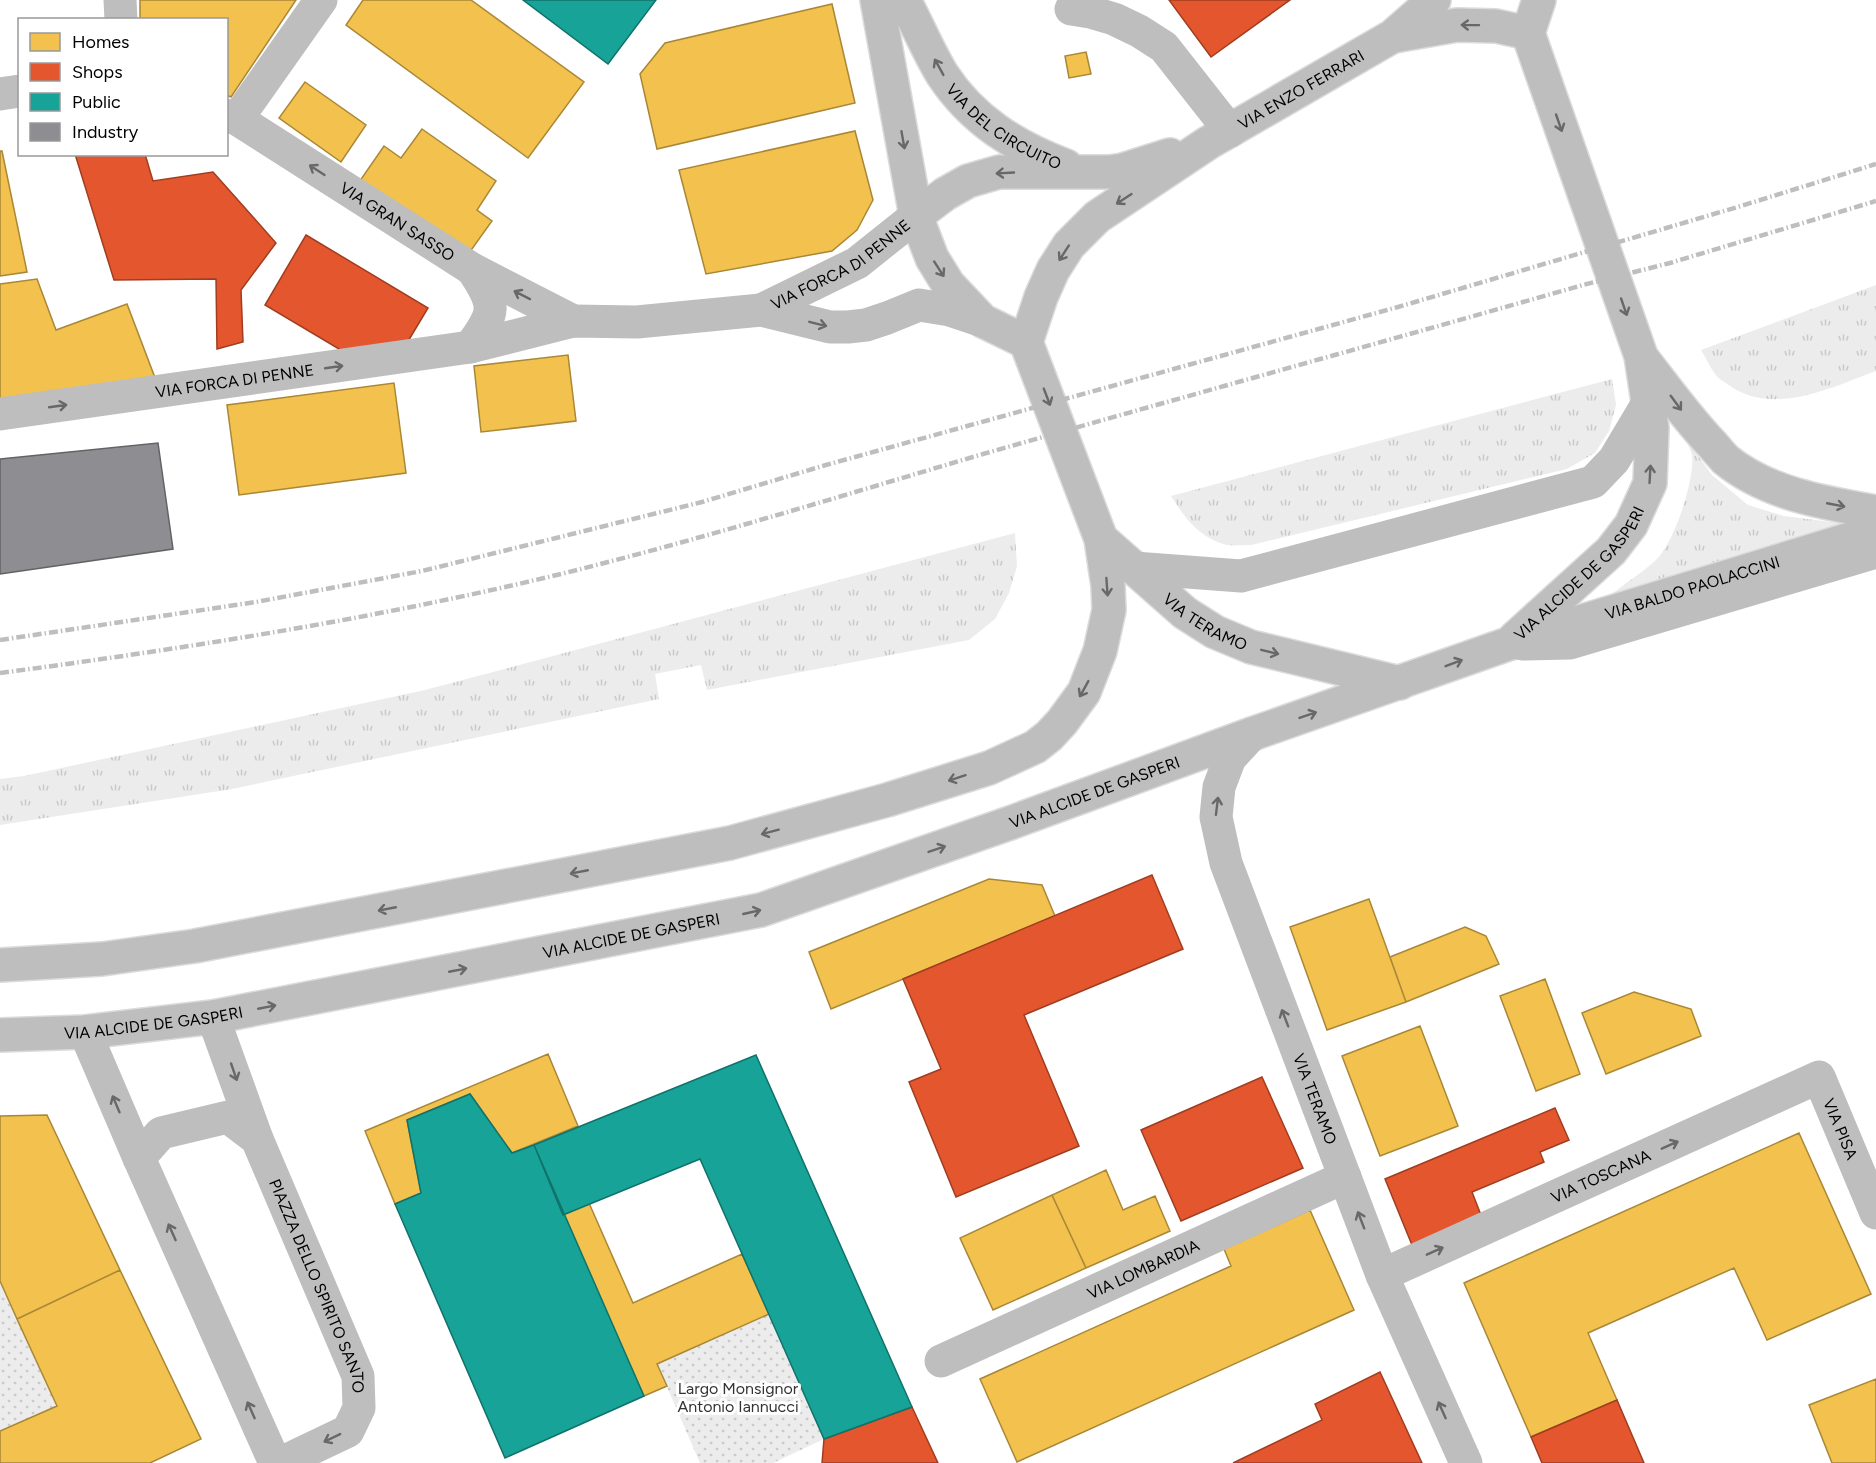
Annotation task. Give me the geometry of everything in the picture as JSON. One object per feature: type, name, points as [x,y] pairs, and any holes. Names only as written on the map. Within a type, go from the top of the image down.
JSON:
[{"type":"main road","points":[[120,0],[121,18]]},
{"type":"main road","points":[[232,117],[321,0]]},
{"type":"main road","points":[[877,0],[916,216],[932,258],[948,284],[983,321],[1026,342]]},
{"type":"main road","name":"VIA DEL CIRCUITO","points":[[904,0],[942,73],[970,109],[1031,153],[1084,173]]},
{"type":"main road","points":[[1393,36],[1409,0]]},
{"type":"main road","name":"VIA ENZO FERRARI","points":[[1026,342],[1053,270],[1069,245],[1097,217],[1219,137],[1393,36],[1434,0]]},
{"type":"main road","points":[[1528,33],[1539,0]]},
{"type":"main road","points":[[1071,9],[1114,19],[1164,47],[1219,137]]},
{"type":"main road","name":"VIA ENZO FERRARI","points":[[1393,36],[1457,25],[1496,27],[1528,33]]},
{"type":"main road","name":"VIA ALCIDE DE GASPERI","points":[[0,1035],[85,1032],[213,1017],[761,910],[1010,824],[1252,734],[1508,644],[1611,551],[1631,525],[1650,483],[1652,428],[1641,356],[1528,33]]},
{"type":"main road","points":[[0,94],[18,91]]},
{"type":"main road","name":"VIA GRAN SASSO","points":[[232,117],[472,269],[573,321]]},
{"type":"main road","name":"VIA ENZO FERRARI","points":[[1084,173],[1123,170],[1219,137]]},
{"type":"main road","name":"VIA DEL CIRCUITO","points":[[916,216],[945,194],[983,176],[999,172],[1084,173]]},
{"type":"main road","name":"VIA FORCA DI PENNE","points":[[761,310],[857,263],[916,216]]},
{"type":"main road","points":[[470,347],[490,318],[491,309],[487,293],[472,269]]},
{"type":"main road","name":"VIA FORCA DI PENNE","points":[[0,414],[470,347],[573,321],[637,322],[761,310],[831,327],[866,325],[919,305],[950,310],[983,321]]},
{"type":"main road","name":"VIA TERAMO","points":[[0,965],[102,959],[195,946],[730,843],[887,800],[989,768],[1035,747],[1062,722],[1084,692],[1095,666],[1104,634],[1108,610],[1108,586],[1101,539],[1026,342]]},
{"type":"main road","points":[[1641,356],[1682,411],[1726,460],[1755,479],[1788,492],[1830,504],[1876,512]]},
{"type":"main road","points":[[1134,568],[1241,576],[1593,482],[1614,460],[1648,403]]},
{"type":"main road","name":"VIA BALDO PAOLACCINI","points":[[1508,644],[1876,531]]},
{"type":"main road","name":"VIA TERAMO","points":[[1101,539],[1185,613],[1215,632],[1251,647],[1400,683]]},
{"type":"main road","points":[[1508,644],[1570,644],[1876,552]]},
{"type":"main road","name":"VIA TERAMO","points":[[1252,734],[1230,758],[1219,787],[1216,817],[1227,863],[1382,1275],[1466,1463]]},
{"type":"main road","name":"PIAZZA DELLO SPIRITO SANTO","points":[[213,1017],[257,1139],[358,1376],[359,1408],[348,1431],[281,1463]]},
{"type":"main road","points":[[85,1032],[275,1463]]},
{"type":"main road","name":"VIA PISA","points":[[1819,1077],[1876,1213]]},
{"type":"main road","name":"VIA TOSCANA","points":[[1382,1275],[1819,1077]]},
{"type":"main road","name":"PIAZZA DELLO SPIRITO SANTO","points":[[139,1158],[160,1133],[228,1117],[257,1139]]},
{"type":"main road","name":"VIA LOMBARDIA","points":[[940,1361],[1345,1177]]},
{"type":"green space","points":[[1876,285],[1876,371],[1839,385],[1800,397],[1762,398],[1743,393],[1720,379],[1701,350]]},
{"type":"green space","points":[[1612,379],[1616,405],[1609,431],[1595,453],[1567,469],[1251,545],[1227,545],[1208,537],[1187,519],[1171,496]]},
{"type":"green space","points":[[1685,438],[1712,475],[1748,505],[1784,516],[1847,524],[1839,533],[1611,595],[1656,560],[1670,540],[1687,495],[1690,480],[1692,455]]},
{"type":"green space","points":[[1015,533],[1017,566],[1009,593],[995,619],[969,640],[707,690],[701,665],[655,674],[659,699],[232,789],[0,825],[0,779],[24,776],[425,690]]},
{"type":"green space","points":[[0,1281],[57,1406],[0,1431]]},
{"type":"green space","name":"Largo Monsignor Antonio Iannucci","points":[[769,1314],[824,1439],[773,1463],[700,1463],[657,1364]]},
{"type":"building: Homes","points":[[140,0],[296,0],[231,97],[228,96],[228,18],[140,18]]},
{"type":"building: Homes","points":[[363,0],[471,0],[584,82],[528,158],[346,25]]},
{"type":"building: Homes","points":[[832,4],[855,103],[657,149],[640,74],[665,43]]},
{"type":"building: Homes","points":[[1086,52],[1091,74],[1069,78],[1065,56]]},
{"type":"building: Homes","points":[[305,82],[366,125],[341,162],[279,118]]},
{"type":"building: Homes","points":[[422,129],[496,181],[477,210],[492,221],[464,260],[357,185],[384,146],[401,158]]},
{"type":"building: Homes","points":[[855,131],[873,200],[857,230],[832,251],[706,274],[679,170]]},
{"type":"building: Homes","points":[[0,151],[2,151],[27,272],[0,276]]},
{"type":"building: Homes","points":[[37,279],[56,330],[127,304],[157,383],[0,405],[0,284]]},
{"type":"building: Homes","points":[[568,355],[576,421],[481,432],[474,366]]},
{"type":"building: Homes","points":[[394,383],[406,473],[239,495],[227,405]]},
{"type":"building: Homes","points":[[989,879],[1042,885],[1055,916],[831,1009],[809,952]]},
{"type":"building: Homes","points":[[1369,899],[1406,1002],[1327,1030],[1290,927]]},
{"type":"building: Homes","points":[[1465,927],[1486,936],[1499,964],[1406,1002],[1390,957]]},
{"type":"building: Homes","points":[[1545,979],[1580,1074],[1536,1091],[1500,996]]},
{"type":"building: Homes","points":[[1634,992],[1691,1009],[1701,1036],[1606,1074],[1582,1013]]},
{"type":"building: Homes","points":[[1420,1026],[1458,1126],[1380,1156],[1342,1056]]},
{"type":"building: Homes","points":[[548,1054],[578,1126],[512,1153],[470,1094],[407,1120],[421,1193],[395,1204],[365,1131]]},
{"type":"building: Homes","points":[[47,1115],[120,1270],[17,1319],[0,1281],[0,1116]]},
{"type":"building: Homes","points":[[1799,1133],[1871,1294],[1767,1340],[1734,1268],[1588,1333],[1617,1400],[1531,1437],[1464,1283]]},
{"type":"building: Homes","points":[[1106,1170],[1123,1210],[1155,1196],[1170,1231],[1086,1268],[1052,1195]]},
{"type":"building: Homes","points":[[1052,1195],[1086,1268],[993,1310],[960,1238]]},
{"type":"building: Homes","points":[[589,1203],[633,1303],[742,1254],[769,1314],[657,1364],[667,1386],[644,1396],[563,1215]]},
{"type":"building: Homes","points":[[1310,1210],[1354,1310],[1017,1462],[980,1379],[1231,1266],[1224,1249]]},
{"type":"building: Homes","points":[[120,1270],[201,1439],[150,1463],[0,1463],[0,1431],[57,1406],[17,1319]]},
{"type":"building: Homes","points":[[1876,1379],[1876,1463],[1832,1463],[1809,1405]]},
{"type":"building: Shops","points":[[1169,0],[1290,0],[1211,57]]},
{"type":"building: Shops","points":[[76,156],[146,156],[153,181],[213,172],[276,243],[241,290],[243,342],[217,349],[216,279],[114,280]]},
{"type":"building: Shops","points":[[306,235],[428,308],[407,343],[349,355],[265,305]]},
{"type":"building: Shops","points":[[1152,875],[1183,949],[1024,1015],[1079,1146],[956,1197],[909,1082],[941,1069],[903,979]]},
{"type":"building: Shops","points":[[1262,1077],[1303,1168],[1181,1221],[1141,1130]]},
{"type":"building: Shops","points":[[1555,1108],[1569,1140],[1540,1152],[1544,1162],[1472,1192],[1481,1215],[1412,1245],[1385,1179]]},
{"type":"building: Shops","points":[[1380,1372],[1422,1463],[1233,1463],[1322,1420],[1315,1404]]},
{"type":"building: Shops","points":[[1617,1400],[1644,1463],[1542,1463],[1531,1437]]},
{"type":"building: Shops","points":[[912,1407],[938,1463],[822,1463],[824,1439]]},
{"type":"building: Public","points":[[523,0],[656,0],[608,64]]},
{"type":"building: Public","points":[[756,1055],[912,1407],[824,1439],[700,1159],[563,1215],[534,1145]]},
{"type":"building: Public","points":[[470,1094],[512,1153],[534,1145],[644,1396],[505,1458],[395,1204],[421,1193],[407,1120]]},
{"type":"building: Industry","points":[[158,443],[173,549],[0,574],[0,459]]},
{"type":"railway","points":[[0,640],[256,602],[422,571],[702,502],[826,465],[1398,307],[1876,164]]},
{"type":"railway","points":[[0,673],[142,653],[355,618],[495,589],[618,560],[983,454],[1583,285],[1670,263],[1876,201]]}]
